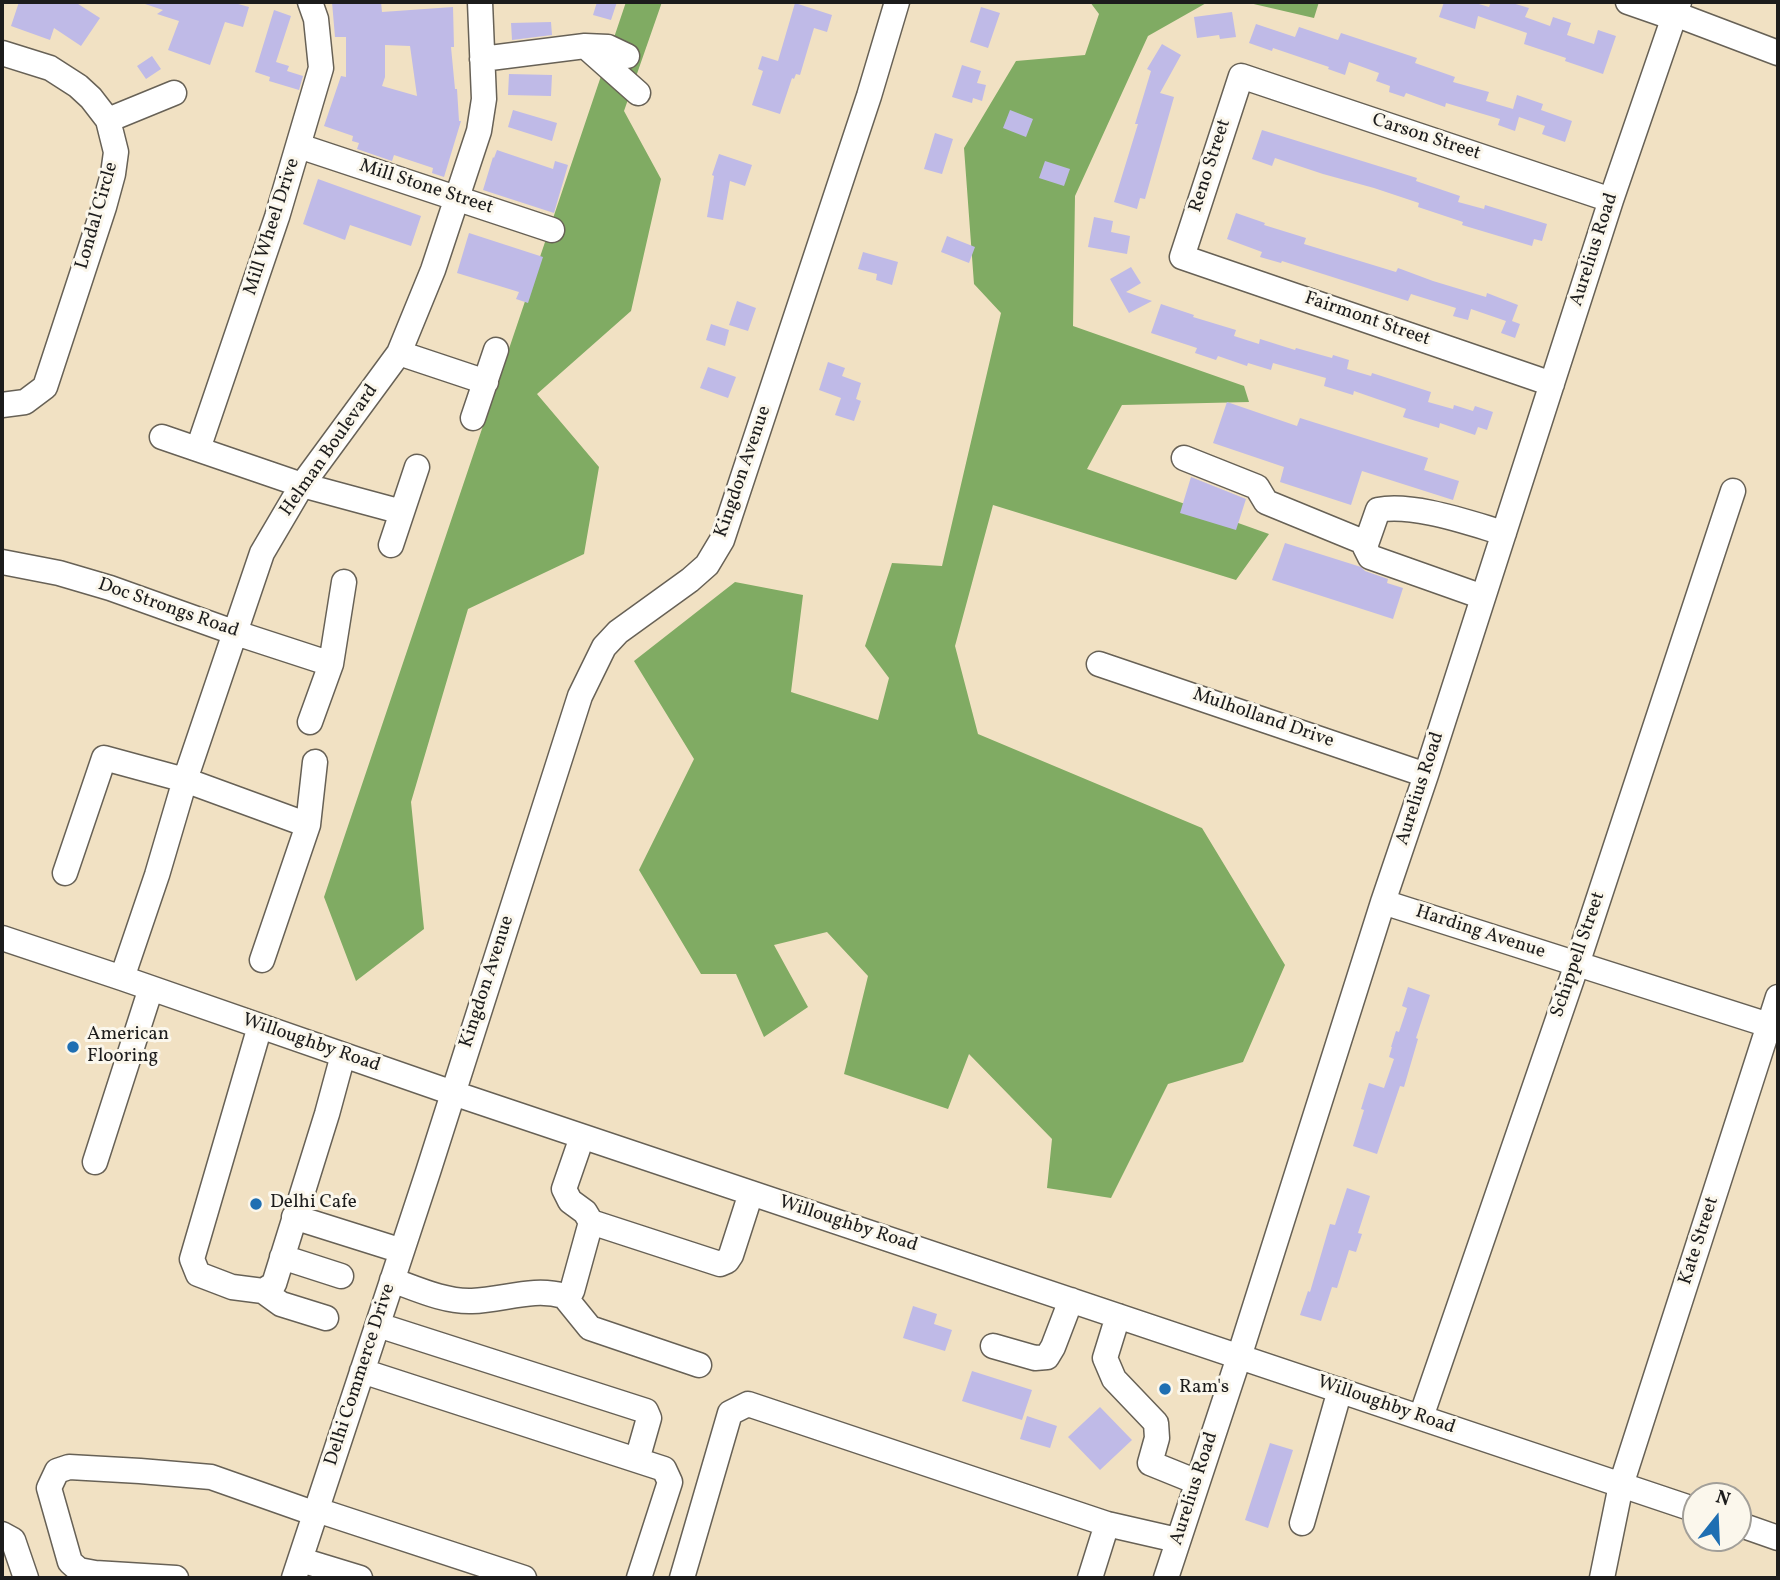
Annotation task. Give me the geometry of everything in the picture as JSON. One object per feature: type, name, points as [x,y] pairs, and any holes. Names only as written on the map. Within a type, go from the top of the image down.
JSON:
[{"type":"street","name":"Mill Wheel Drive","points":[[198,449],[277,217],[321,68],[316,19],[310,2]]},
{"type":"street","name":"Helman Boulevard","points":[[122,978],[157,875],[185,780],[262,553],[302,485],[399,352],[433,270],[479,131],[484,99],[480,2]]},
{"type":"street","name":"Kingdon Avenue","points":[[428,1172],[580,696],[604,647],[618,632],[699,573],[722,540],[869,96],[897,2]]},
{"type":"street","points":[[1628,2],[1676,11],[1778,53]]},
{"type":"street","name":"Aurelius Road","points":[[1166,1578],[1239,1357],[1382,902],[1676,11]]},
{"type":"street","points":[[585,46],[638,93]]},
{"type":"street","points":[[482,59],[585,46],[608,47],[627,56]]},
{"type":"street","name":"Londal Circle","points":[[2,53],[50,68],[67,78],[90,98],[108,120],[116,152],[104,207],[45,387],[25,402],[2,405]]},
{"type":"street","name":"Carson Street","points":[[1241,76],[1612,200]]},
{"type":"street","name":"Reno Street","points":[[1182,257],[1241,76]]},
{"type":"street","points":[[108,120],[174,93]]},
{"type":"street","name":"Mill Stone Street","points":[[299,146],[552,230]]},
{"type":"street","name":"Fairmont Street","points":[[1182,257],[1552,384]]},
{"type":"street","points":[[473,418],[496,350]]},
{"type":"street","points":[[399,352],[486,382]]},
{"type":"street","points":[[162,437],[302,485],[402,512]]},
{"type":"street","points":[[1184,457],[1257,487],[1266,502],[1366,543]]},
{"type":"street","points":[[391,545],[417,467]]},
{"type":"street","name":"Schippell Street","points":[[1420,1418],[1577,964],[1733,491]]},
{"type":"street","points":[[1483,597],[1370,557],[1366,543],[1378,510],[1388,508],[1434,513],[1504,533]]},
{"type":"street","name":"Doc Strongs Road","points":[[2,562],[59,573],[110,588],[331,664]]},
{"type":"street","points":[[310,722],[331,664],[344,582]]},
{"type":"street","name":"Mulholland Drive","points":[[1099,664],[1426,775]]},
{"type":"street","points":[[65,873],[104,758],[185,780],[308,825]]},
{"type":"street","points":[[262,960],[308,825],[315,762]]},
{"type":"street","name":"Harding Avenue","points":[[1382,902],[1774,1027]]},
{"type":"street","name":"Willoughby Road","points":[[2,938],[582,1137],[1682,1505]]},
{"type":"street","points":[[95,1162],[151,988]]},
{"type":"street","name":"Kate Street","points":[[1602,1578],[1621,1485],[1774,1027],[1778,996]]},
{"type":"street","points":[[260,1026],[192,1259],[198,1274],[232,1287],[263,1291],[281,1304],[326,1318]]},
{"type":"street","points":[[263,1291],[274,1284],[327,1114],[342,1055]]},
{"type":"street","points":[[582,1137],[564,1189],[570,1201],[585,1212],[592,1222],[720,1264],[727,1261],[731,1255],[751,1193]]},
{"type":"street","name":"Delhi Commerce Drive","points":[[298,1569],[428,1172]]},
{"type":"street","points":[[294,1217],[402,1251]]},
{"type":"street","points":[[564,1296],[572,1291],[592,1222]]},
{"type":"street","points":[[282,1257],[341,1276]]},
{"type":"street","points":[[392,1280],[446,1298],[470,1301],[550,1292],[564,1296],[590,1328],[699,1365]]},
{"type":"street","points":[[993,1346],[1035,1358],[1047,1357],[1071,1300]]},
{"type":"street","points":[[1118,1316],[1105,1358],[1114,1378],[1156,1423],[1157,1438],[1150,1462],[1197,1482]]},
{"type":"street","points":[[378,1325],[646,1411],[649,1418],[637,1460]]},
{"type":"street","points":[[362,1371],[664,1469],[670,1482],[639,1578]]},
{"type":"street","points":[[1302,1523],[1340,1390]]},
{"type":"street","points":[[682,1578],[730,1413],[748,1404],[1107,1524],[1177,1540]]},
{"type":"street","points":[[176,1578],[95,1573],[79,1570],[70,1562],[49,1488],[57,1471],[69,1467],[211,1478],[524,1578]]},
{"type":"street","points":[[1090,1578],[1107,1524]]},
{"type":"street","points":[[1752,1529],[1778,1538]]},
{"type":"street","points":[[2,1534],[13,1541],[26,1578]]},
{"type":"street","points":[[298,1569],[360,1578]]},
{"type":"green space","points":[[626,2],[662,2],[624,111],[661,179],[631,311],[537,394],[599,467],[584,554],[468,609],[411,802],[424,929],[356,981],[324,897]]},
{"type":"green space","points":[[1090,2],[1208,2],[1148,36],[1075,196],[1073,326],[1244,386],[1249,402],[1122,405],[1087,469],[1269,534],[1236,580],[993,505],[955,646],[978,734],[1202,828],[1285,965],[1243,1062],[1168,1084],[1111,1198],[1047,1188],[1052,1139],[969,1054],[948,1109],[844,1074],[868,976],[827,932],[774,945],[808,1007],[764,1037],[736,974],[701,974],[639,870],[694,759],[634,661],[735,582],[803,595],[791,692],[878,720],[889,678],[865,646],[892,563],[942,566],[1001,313],[974,284],[964,148],[1016,61],[1085,55],[1099,14]]},
{"type":"green space","points":[[1245,2],[1319,2],[1314,18]]},
{"type":"building","points":[[19,2],[75,2],[100,18],[81,46],[54,28],[50,40],[11,26]]},
{"type":"building","points":[[231,2],[249,7],[243,27],[225,22],[210,65],[168,50],[179,21],[157,14],[163,10],[145,4]]},
{"type":"building","points":[[332,2],[381,2],[382,12],[453,7],[454,47],[451,47],[461,121],[444,177],[432,173],[433,168],[394,155],[392,161],[357,149],[359,143],[352,141],[353,136],[324,126],[341,76],[346,77],[346,37],[335,37]],"holes":[[[385,45],[410,46],[417,96],[382,86],[385,77]]]},
{"type":"building","points":[[597,2],[617,2],[611,20],[593,15]]},
{"type":"building","points":[[1444,2],[1472,2],[1489,7],[1491,2],[1509,2],[1529,8],[1525,17],[1550,26],[1553,17],[1571,23],[1567,35],[1594,44],[1598,30],[1616,36],[1603,74],[1524,44],[1527,33],[1478,16],[1475,29],[1439,17]]},
{"type":"building","points":[[795,3],[832,15],[827,32],[814,28],[800,75],[796,74],[794,79],[792,78],[780,114],[752,105],[763,71],[758,69],[762,56],[778,61]]},
{"type":"building","points":[[981,7],[1000,13],[988,48],[970,42]]},
{"type":"building","points":[[274,10],[291,16],[276,62],[289,66],[287,71],[303,76],[299,90],[269,81],[270,77],[255,72]]},
{"type":"building","points":[[1232,12],[1236,37],[1220,39],[1219,35],[1197,38],[1194,17]]},
{"type":"building","points":[[551,22],[552,35],[512,40],[511,23]]},
{"type":"building","points":[[1256,24],[1295,37],[1299,27],[1338,40],[1341,33],[1417,58],[1415,63],[1455,77],[1453,82],[1489,92],[1486,101],[1513,109],[1517,95],[1543,104],[1541,110],[1572,121],[1565,142],[1542,134],[1545,126],[1519,117],[1515,131],[1498,125],[1500,119],[1446,103],[1445,107],[1406,93],[1404,97],[1389,92],[1390,86],[1376,81],[1379,73],[1349,62],[1345,75],[1273,48],[1272,51],[1249,43]]},
{"type":"building","points":[[1162,44],[1181,55],[1160,93],[1174,97],[1145,199],[1140,198],[1137,209],[1114,202],[1138,124],[1135,124],[1151,71],[1147,69]]},
{"type":"building","points":[[152,56],[161,69],[146,79],[137,66]]},
{"type":"building","points":[[962,65],[981,71],[977,83],[986,85],[982,101],[973,98],[972,103],[952,97]]},
{"type":"building","points":[[509,74],[552,75],[551,96],[508,95]]},
{"type":"building","points":[[513,110],[557,123],[552,141],[508,127]]},
{"type":"building","points":[[1010,110],[1033,119],[1026,137],[1003,128]]},
{"type":"building","points":[[1262,130],[1417,178],[1416,181],[1460,196],[1458,202],[1484,209],[1485,205],[1547,224],[1542,241],[1534,239],[1532,246],[1462,225],[1463,222],[1418,207],[1419,203],[1374,188],[1275,158],[1272,166],[1252,159]]},
{"type":"building","points":[[935,133],[953,139],[942,174],[924,169]]},
{"type":"building","points":[[497,150],[553,169],[555,161],[568,165],[554,213],[483,190]]},
{"type":"building","points":[[719,154],[752,165],[745,186],[730,181],[723,220],[707,217],[714,176],[712,175]]},
{"type":"building","points":[[1045,161],[1070,169],[1064,186],[1039,178]]},
{"type":"building","points":[[318,179],[421,216],[411,246],[350,225],[345,240],[303,224]]},
{"type":"building","points":[[1236,213],[1306,238],[1304,244],[1396,272],[1398,268],[1486,297],[1487,293],[1518,305],[1512,321],[1520,324],[1515,338],[1501,333],[1506,321],[1471,309],[1468,320],[1453,316],[1456,308],[1411,294],[1408,301],[1282,261],[1281,263],[1260,257],[1262,252],[1227,239]]},
{"type":"building","points":[[1094,217],[1113,221],[1111,232],[1130,236],[1127,254],[1088,247]]},
{"type":"building","points":[[469,233],[543,257],[528,303],[516,299],[519,292],[457,273]]},
{"type":"building","points":[[947,236],[975,247],[969,263],[941,252]]},
{"type":"building","points":[[863,252],[898,262],[892,285],[876,280],[877,274],[858,269]]},
{"type":"building","points":[[1131,267],[1141,283],[1126,292],[1152,301],[1129,313],[1110,279]]},
{"type":"building","points":[[737,301],[756,308],[748,331],[729,325]]},
{"type":"building","points":[[1161,304],[1236,330],[1234,336],[1259,344],[1260,339],[1295,350],[1296,348],[1349,360],[1347,369],[1371,376],[1372,373],[1431,392],[1428,402],[1453,409],[1454,405],[1473,411],[1475,406],[1493,412],[1487,430],[1478,427],[1475,435],[1440,423],[1439,428],[1403,417],[1406,409],[1354,391],[1353,395],[1324,386],[1326,378],[1273,363],[1271,370],[1248,363],[1247,366],[1218,356],[1216,360],[1195,353],[1197,348],[1151,333]]},
{"type":"building","points":[[711,324],[729,330],[725,346],[706,340]]},
{"type":"building","points":[[828,362],[845,368],[842,376],[861,383],[856,399],[861,401],[854,421],[835,415],[841,398],[819,390]]},
{"type":"building","points":[[708,367],[736,377],[728,398],[700,388]]},
{"type":"building","points":[[1227,402],[1297,426],[1300,418],[1428,458],[1424,470],[1459,481],[1453,500],[1362,471],[1351,505],[1280,482],[1284,467],[1213,443]]},
{"type":"building","points":[[1191,477],[1246,499],[1236,530],[1180,513]]},
{"type":"building","points":[[1285,543],[1361,567],[1388,579],[1387,583],[1403,588],[1393,619],[1272,580]]},
{"type":"building","points":[[1408,987],[1430,995],[1404,1087],[1400,1086],[1377,1154],[1353,1146],[1369,1083],[1384,1088],[1394,1059],[1389,1057],[1391,1047],[1407,1008],[1402,1006]]},
{"type":"building","points":[[1347,1188],[1370,1196],[1358,1233],[1362,1234],[1356,1252],[1349,1250],[1337,1288],[1332,1287],[1321,1321],[1300,1315],[1308,1291],[1310,1292],[1330,1224],[1335,1225]]},
{"type":"building","points":[[913,1306],[937,1314],[934,1324],[952,1330],[945,1351],[903,1338]]},
{"type":"building","points":[[972,1371],[1032,1390],[1022,1420],[962,1401]]},
{"type":"building","points":[[1100,1407],[1132,1440],[1100,1470],[1068,1437]]},
{"type":"building","points":[[1027,1416],[1057,1426],[1050,1448],[1020,1439]]},
{"type":"building","points":[[1270,1443],[1293,1450],[1268,1528],[1245,1520]]},
{"type":"place","name":"American Flooring","points":[[73,1047]]},
{"type":"place","name":"Delhi Cafe","points":[[256,1204]]},
{"type":"place","name":"Ram's","points":[[1165,1389]]}]
